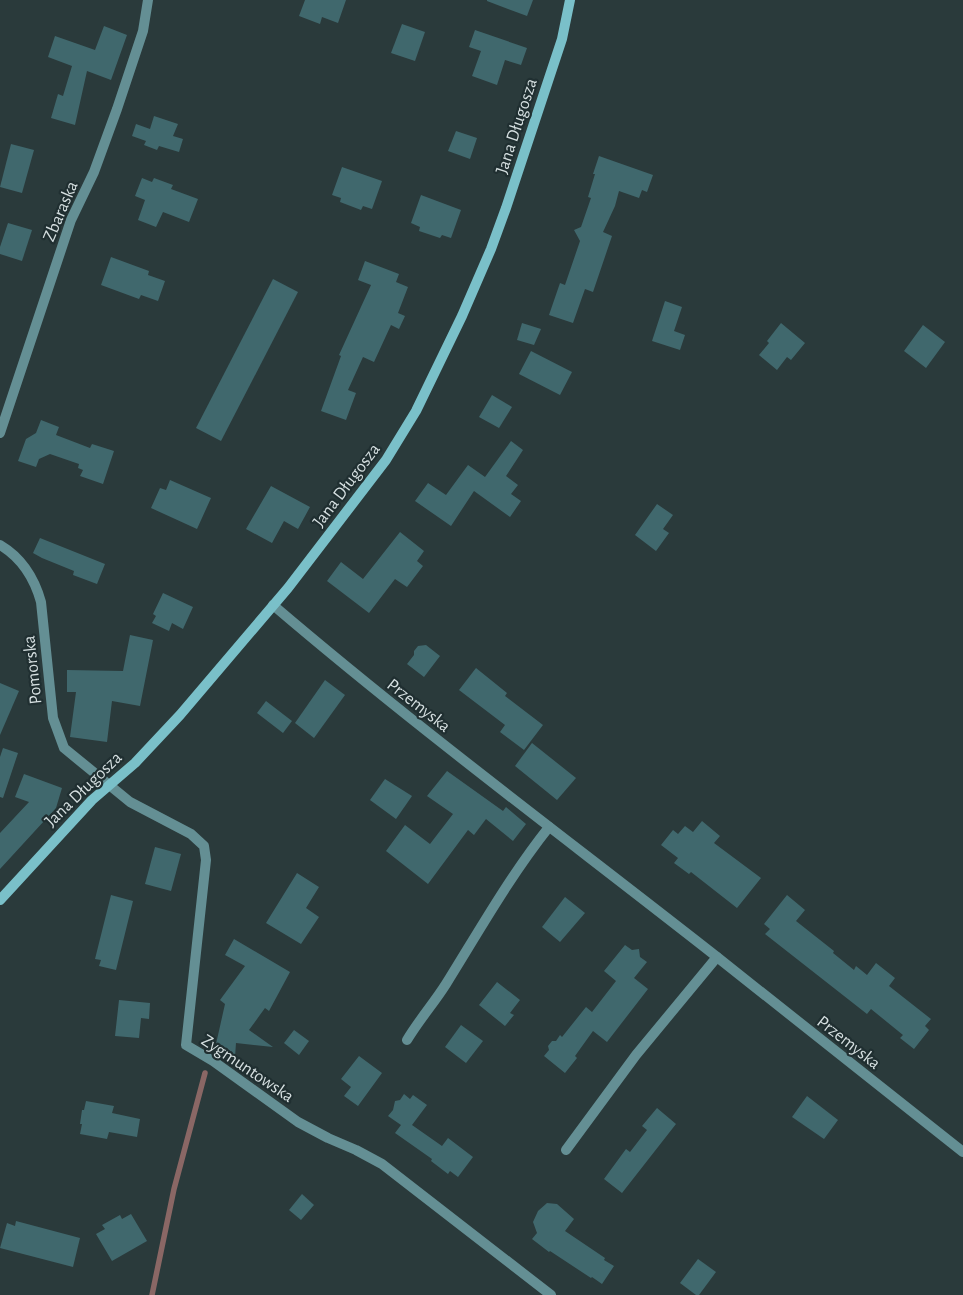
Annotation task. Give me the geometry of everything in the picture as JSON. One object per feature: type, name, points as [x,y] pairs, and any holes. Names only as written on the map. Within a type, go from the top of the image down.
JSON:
[{"type":"street","name":"Zbaraska","points":[[0,433],[71,220],[94,172],[117,108],[143,31],[148,0]]},
{"type":"street","name":"Jana Długosza","points":[[0,900],[64,828],[108,785],[134,763],[180,716],[273,605],[386,460],[420,403],[462,316],[491,249],[562,39],[570,0]]},
{"type":"street","name":"Pomorska","points":[[0,545],[24,564],[38,590],[41,602],[53,718],[58,735],[64,748],[108,785]]},
{"type":"street","name":"Przemyska","points":[[273,605],[372,689],[717,957],[963,1152]]},
{"type":"street","name":"Zygmuntowska","points":[[108,785],[130,802],[191,834],[204,846],[206,860],[186,1045],[213,1061],[298,1122],[382,1164],[551,1295]]},
{"type":"street","points":[[407,1040],[445,986],[481,926],[549,827]]},
{"type":"street","points":[[566,1150],[636,1055],[717,957]]},
{"type":"building","points":[[305,0],[346,0],[338,23],[322,17],[320,24],[299,16]]},
{"type":"building","points":[[487,0],[533,0],[527,16]]},
{"type":"building","points":[[402,24],[425,32],[415,61],[391,53]]},
{"type":"building","points":[[104,26],[127,35],[111,80],[87,71],[75,125],[51,118],[58,94],[63,96],[72,66],[48,57],[55,36],[95,50]]},
{"type":"building","points":[[475,30],[527,48],[521,65],[505,60],[497,85],[472,76],[481,51],[469,47]]},
{"type":"building","points":[[154,116],[178,124],[173,136],[183,139],[179,152],[159,146],[157,150],[144,145],[146,141],[132,136],[136,124],[150,129]]},
{"type":"building","points":[[456,131],[477,138],[470,159],[448,151]]},
{"type":"building","points":[[11,144],[34,150],[22,193],[0,187]]},
{"type":"building","points":[[599,156],[653,175],[647,192],[642,190],[639,198],[619,191],[615,206],[603,232],[612,236],[593,292],[585,289],[573,323],[549,315],[560,283],[565,285],[580,241],[574,230],[581,227],[591,198],[588,197]]},
{"type":"building","points":[[342,167],[382,181],[372,209],[363,206],[361,210],[340,202],[341,198],[332,195]]},
{"type":"building","points":[[142,178],[152,182],[154,178],[173,185],[171,189],[198,199],[189,222],[163,212],[156,227],[138,220],[145,200],[135,196]]},
{"type":"building","points":[[421,195],[461,210],[451,238],[442,235],[440,238],[419,231],[420,227],[411,223]]},
{"type":"building","points":[[8,223],[32,230],[22,261],[0,254],[0,247]]},
{"type":"building","points":[[111,257],[149,271],[148,275],[165,281],[158,301],[141,295],[139,299],[101,285]]},
{"type":"building","points":[[365,261],[399,274],[396,282],[408,287],[398,313],[405,316],[399,329],[391,325],[374,362],[363,357],[348,390],[356,393],[346,420],[321,411],[341,356],[339,355],[371,285],[358,280]]},
{"type":"building","points":[[273,279],[298,292],[221,441],[196,428]]},
{"type":"building","points":[[665,301],[682,307],[674,331],[685,335],[680,350],[652,341]]},
{"type":"building","points":[[522,323],[541,329],[534,345],[517,340]]},
{"type":"building","points":[[781,323],[805,343],[791,360],[787,357],[777,370],[759,355]]},
{"type":"building","points":[[923,325],[945,342],[926,368],[904,351]]},
{"type":"building","points":[[531,351],[572,372],[560,395],[519,374]]},
{"type":"building","points":[[492,395],[512,407],[499,428],[479,417]]},
{"type":"building","points":[[41,420],[59,427],[56,435],[90,448],[92,444],[114,451],[103,484],[80,476],[83,470],[78,468],[79,464],[50,454],[39,459],[36,467],[18,461],[26,439],[36,433]]},
{"type":"building","points":[[511,441],[523,450],[506,476],[518,485],[511,494],[521,501],[510,517],[474,491],[451,526],[415,501],[428,483],[446,495],[468,465],[485,477]]},
{"type":"building","points":[[170,480],[211,498],[197,529],[151,508],[160,488],[166,490]]},
{"type":"building","points":[[271,486],[310,507],[298,529],[284,521],[272,543],[246,529]]},
{"type":"building","points":[[657,504],[673,515],[663,529],[669,533],[656,551],[635,535]]},
{"type":"building","points":[[400,532],[424,551],[417,561],[423,566],[407,587],[395,579],[369,613],[327,581],[341,562],[363,579]]},
{"type":"building","points":[[40,538],[105,564],[97,584],[73,575],[74,571],[33,553]]},
{"type":"building","points":[[163,593],[193,607],[183,629],[172,623],[169,631],[152,623],[156,616],[153,614]]},
{"type":"building","points":[[130,635],[153,640],[140,706],[112,701],[107,742],[70,737],[76,692],[67,692],[67,670],[123,671]]},
{"type":"building","points":[[426,645],[440,656],[424,677],[407,664],[418,646]]},
{"type":"building","points":[[476,668],[507,693],[505,696],[543,725],[524,750],[500,732],[505,725],[459,690]]},
{"type":"building","points":[[325,680],[345,695],[314,738],[295,723]]},
{"type":"building","points":[[0,683],[19,691],[0,735]]},
{"type":"building","points":[[266,701],[292,721],[283,733],[257,713]]},
{"type":"building","points":[[532,743],[576,778],[557,800],[515,766]]},
{"type":"building","points":[[3,748],[18,753],[3,798],[0,797],[0,757]]},
{"type":"building","points":[[447,771],[503,811],[506,807],[526,824],[513,841],[486,819],[474,835],[468,830],[428,884],[386,851],[405,825],[430,844],[453,814],[427,796]]},
{"type":"building","points":[[24,774],[62,788],[56,808],[0,869],[0,833],[29,802],[15,797]]},
{"type":"building","points":[[385,779],[412,796],[396,819],[370,800]]},
{"type":"building","points":[[702,821],[720,836],[714,843],[761,878],[737,908],[691,872],[689,874],[674,863],[678,858],[661,845],[673,830],[678,834],[685,826],[693,832]]},
{"type":"building","points":[[155,847],[181,854],[171,891],[145,884]]},
{"type":"building","points":[[297,873],[319,887],[306,908],[319,917],[301,944],[266,923]]},
{"type":"building","points":[[111,895],[133,901],[116,970],[99,966],[101,960],[95,959]]},
{"type":"building","points":[[787,895],[805,910],[796,921],[834,951],[833,953],[854,970],[856,966],[867,975],[876,963],[895,978],[889,986],[931,1019],[925,1026],[929,1030],[914,1049],[900,1038],[903,1035],[871,1009],[867,1014],[765,934],[770,929],[764,924]]},
{"type":"building","points":[[565,897],[585,913],[560,942],[542,927]]},
{"type":"building","points":[[234,939],[290,972],[269,1011],[265,1008],[249,1030],[273,1047],[236,1043],[235,1057],[214,1053],[225,1004],[220,1000],[245,966],[225,955]]},
{"type":"building","points":[[625,945],[632,950],[639,949],[640,957],[647,962],[634,978],[648,989],[607,1042],[593,1031],[575,1056],[577,1058],[565,1073],[544,1056],[549,1050],[548,1046],[552,1041],[556,1041],[560,1035],[562,1037],[586,1007],[592,1012],[616,981],[604,971]]},
{"type":"building","points":[[497,982],[520,1000],[510,1013],[514,1015],[505,1026],[479,1005]]},
{"type":"building","points":[[119,1000],[150,1003],[149,1019],[141,1018],[139,1038],[115,1036]]},
{"type":"building","points":[[461,1025],[483,1041],[466,1063],[445,1047]]},
{"type":"building","points":[[294,1030],[309,1041],[299,1055],[284,1043]]},
{"type":"building","points":[[359,1056],[382,1073],[358,1106],[344,1096],[351,1087],[341,1079]]},
{"type":"building","points":[[404,1094],[410,1099],[413,1095],[427,1105],[412,1125],[442,1146],[448,1138],[473,1157],[458,1177],[450,1171],[448,1174],[431,1161],[432,1159],[395,1133],[401,1125],[388,1116],[393,1110],[395,1101],[400,1100]]},
{"type":"building","points":[[807,1096],[838,1120],[824,1139],[792,1117]]},
{"type":"building","points":[[86,1101],[114,1106],[112,1113],[140,1119],[137,1137],[109,1132],[107,1139],[80,1134],[82,1110],[84,1110]]},
{"type":"building","points":[[657,1108],[676,1124],[622,1193],[604,1179],[626,1149],[630,1152],[647,1130],[642,1126]]},
{"type":"building","points":[[302,1194],[314,1205],[301,1220],[289,1210]]},
{"type":"building","points":[[547,1203],[557,1204],[574,1219],[565,1231],[614,1266],[602,1284],[549,1252],[532,1239],[537,1233],[533,1222],[538,1211]]},
{"type":"building","points":[[131,1214],[147,1241],[112,1261],[96,1234],[105,1229],[102,1225],[120,1215],[122,1219]]},
{"type":"building","points":[[16,1221],[80,1238],[73,1267],[0,1248],[7,1223],[15,1226]]},
{"type":"building","points":[[698,1259],[716,1272],[699,1295],[696,1295],[680,1283]]},
{"type":"waterway","points":[[152,1295],[174,1189],[205,1073]]}]
